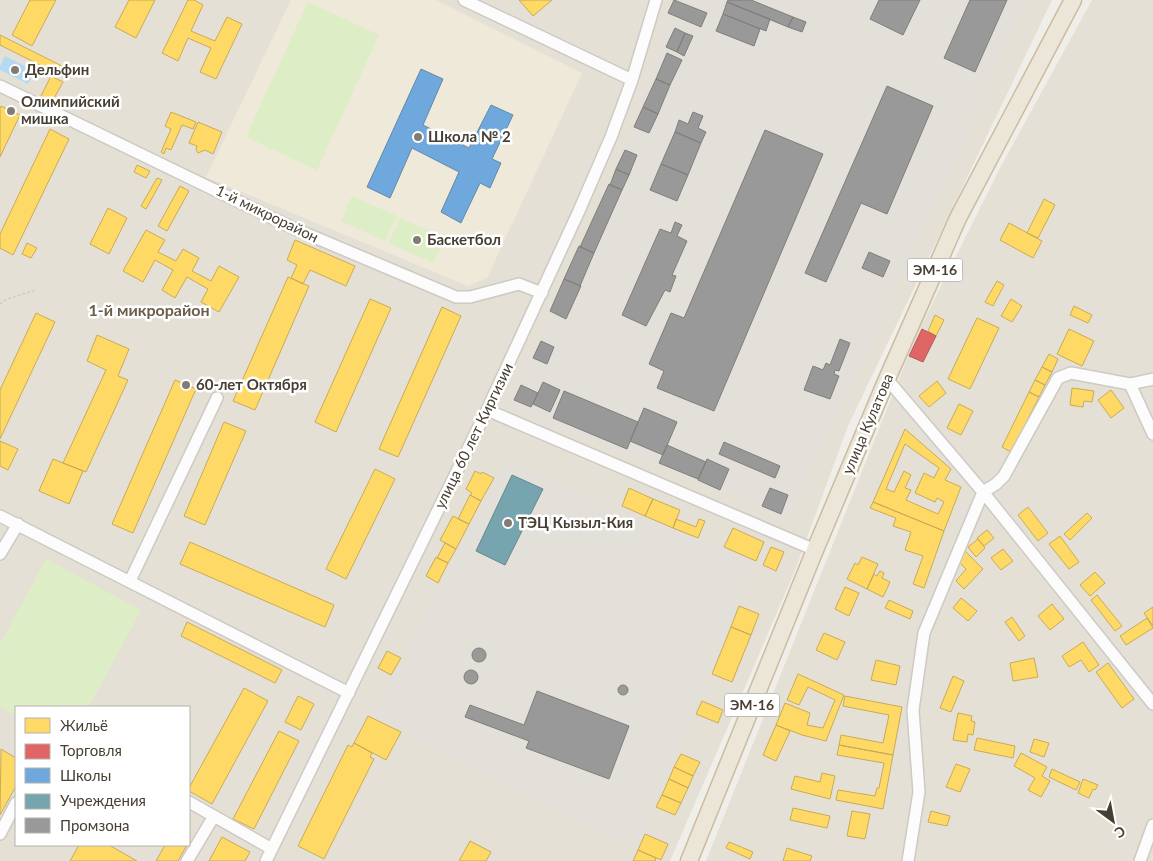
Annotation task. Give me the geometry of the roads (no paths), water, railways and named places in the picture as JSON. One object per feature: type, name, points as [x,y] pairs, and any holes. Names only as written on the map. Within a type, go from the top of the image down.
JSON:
[{"type":"highway","name":"улица Кулатова","points":[[689,861],[815,550],[887,379],[958,218],[1073,0]]},
{"type":"street","points":[[464,0],[632,80]]},
{"type":"street","name":"улица 60 лет Киргизии","points":[[266,861],[487,410],[542,293],[611,137],[632,80],[656,0]]},
{"type":"street","name":"1-й микрорайон","points":[[0,86],[293,228],[456,297],[470,297],[519,284],[542,293]]},
{"type":"street","points":[[908,861],[919,792],[913,710],[924,633],[983,492],[996,484],[1004,476],[1058,378],[1072,373],[1130,384],[1153,379]]},
{"type":"street","points":[[887,379],[983,492],[1153,704]]},
{"type":"street","points":[[1130,384],[1153,434]]},
{"type":"street","points":[[130,581],[217,398]]},
{"type":"street","points":[[487,410],[815,550]]},
{"type":"street","points":[[0,516],[349,693]]},
{"type":"street","points":[[0,554],[18,524]]},
{"type":"street","points":[[190,803],[272,849]]},
{"type":"street","points":[[0,834],[15,805]]},
{"type":"street","points":[[188,861],[214,816]]},
{"type":"street","points":[[1140,861],[1153,825]]},
{"type":"water","name":"Дельфин","points":[[5,56],[25,66],[33,74],[28,84],[0,70]]},
{"type":"place","name":"Дельфин","points":[[15,70]]},
{"type":"place","name":"Олимпийский мишка","points":[[11,111]]},
{"type":"place","name":"Школа № 2","points":[[418,137]]},
{"type":"place","name":"Баскетбол","points":[[417,240]]},
{"type":"place","name":"60-лет Октября","points":[[186,385]]},
{"type":"place","name":"ТЭЦ Кызыл-Кия","points":[[508,523]]},
{"type":"district","name":"1-й микрорайон","points":[[149,310]]}]
